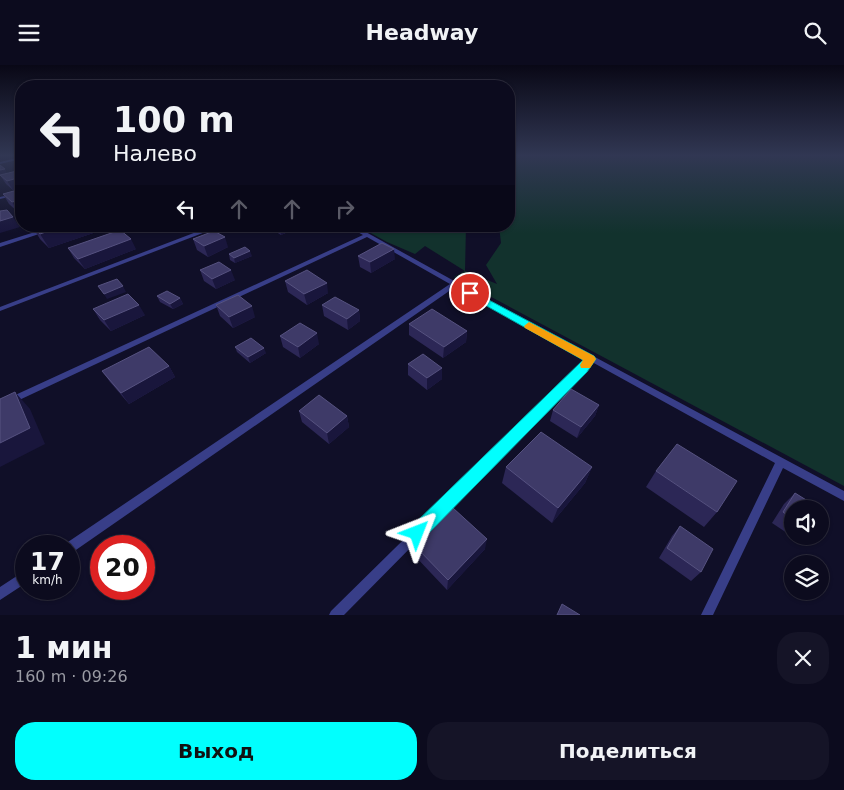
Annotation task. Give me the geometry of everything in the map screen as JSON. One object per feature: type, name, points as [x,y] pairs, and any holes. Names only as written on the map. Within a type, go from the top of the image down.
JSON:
[{"type":"lane","points":[[0,198],[15,194]]},
{"type":"lane","points":[[0,245],[41,232]]},
{"type":"lane","points":[[0,309],[202,232]]},
{"type":"lane","points":[[361,232],[590,359],[844,496]]},
{"type":"lane","points":[[0,406],[367,235]]},
{"type":"lane","points":[[80,541],[457,284]]},
{"type":"lane","points":[[335,615],[590,359]]},
{"type":"lane","points":[[707,615],[781,462]]},
{"type":"lane","points":[[0,594],[15,584]]},
{"type":"green space","points":[[515,182],[844,182],[844,486],[454,277],[465,271],[497,284],[486,265],[501,243],[500,232],[515,232]]},
{"type":"green space","points":[[369,232],[466,232],[465,271],[425,246],[415,254]]},
{"type":"building","points":[[15,191],[15,201],[12,202],[3,194]]},
{"type":"building","points":[[7,210],[13,217],[0,221],[0,211]]},
{"type":"building","points":[[114,232],[122,232],[131,239],[78,259],[68,248]]},
{"type":"building","points":[[211,232],[216,232],[225,237],[204,246],[193,239]]},
{"type":"building","points":[[382,243],[394,249],[370,262],[358,256]]},
{"type":"building","points":[[245,247],[250,251],[234,258],[229,254]]},
{"type":"building","points":[[219,262],[231,270],[212,279],[200,270]]},
{"type":"building","points":[[307,270],[327,283],[304,294],[285,281]]},
{"type":"building","points":[[117,279],[123,286],[104,294],[98,286]]},
{"type":"building","points":[[167,291],[180,298],[170,304],[157,296]]},
{"type":"building","points":[[128,294],[139,305],[104,320],[93,309]]},
{"type":"building","points":[[238,295],[252,306],[229,317],[216,305]]},
{"type":"building","points":[[335,297],[359,310],[347,319],[322,305]]},
{"type":"building","points":[[432,309],[467,331],[444,347],[409,324]]},
{"type":"building","points":[[300,323],[317,333],[298,347],[280,336]]},
{"type":"building","points":[[251,338],[264,348],[248,357],[235,347]]},
{"type":"building","points":[[149,347],[169,366],[121,393],[102,371]]},
{"type":"building","points":[[423,354],[442,368],[427,378],[408,364]]},
{"type":"building","points":[[571,389],[599,405],[581,427],[553,410]]},
{"type":"building","points":[[15,392],[30,428],[0,443],[0,399]]},
{"type":"building","points":[[319,395],[347,416],[327,433],[299,411]]},
{"type":"building","points":[[541,432],[592,467],[558,508],[506,467]]},
{"type":"building","points":[[677,444],[737,481],[717,512],[656,471]]},
{"type":"building","points":[[795,493],[806,500],[791,500]]},
{"type":"building","points":[[453,508],[487,539],[448,580],[414,545]]},
{"type":"building","points":[[680,526],[713,549],[701,572],[667,548]]},
{"type":"building","points":[[562,604],[580,615],[557,615]]},
{"type":"slow traffic","points":[[529,326],[590,359],[586,365]]},
{"type":"route","points":[[417,533],[590,359],[470,293]]}]
